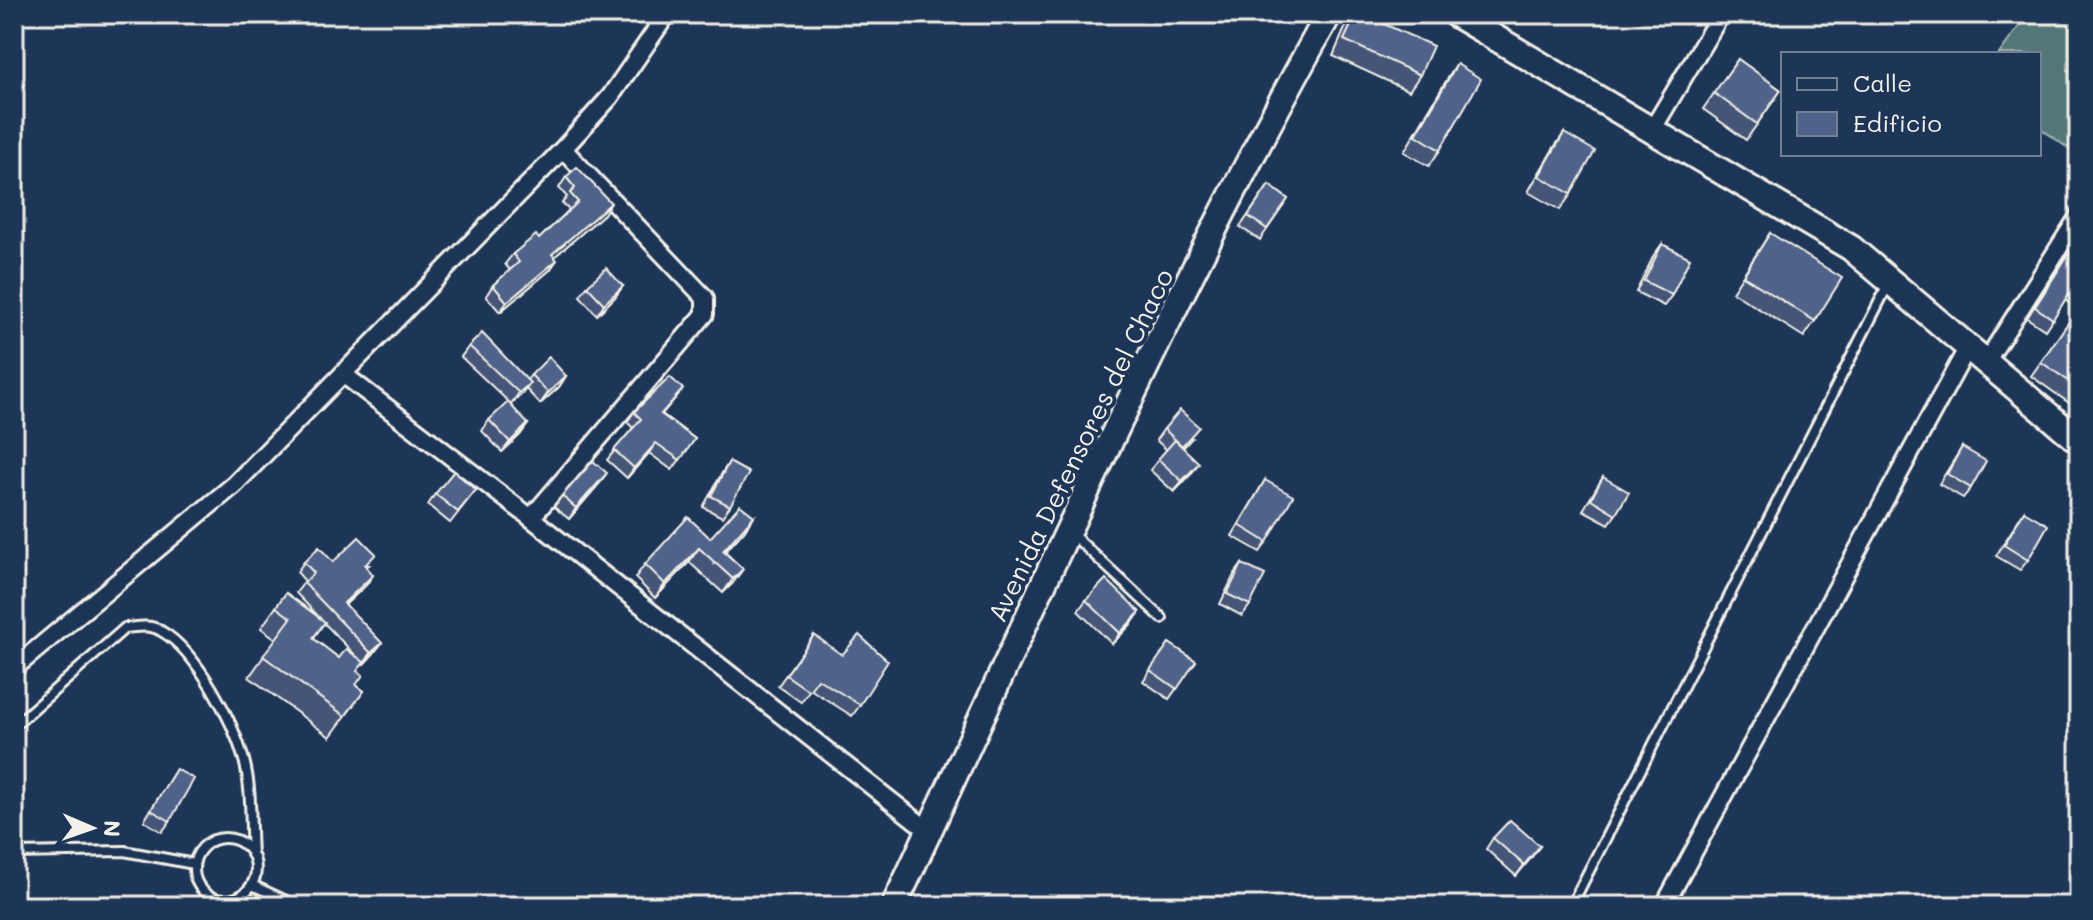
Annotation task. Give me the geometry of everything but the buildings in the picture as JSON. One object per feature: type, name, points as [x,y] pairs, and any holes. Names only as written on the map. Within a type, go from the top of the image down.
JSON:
[{"type":"main road","name":"Avenida Defensores del Chaco","points":[[894,906],[1068,531],[1256,143],[1329,14]]},
{"type":"main road","points":[[1455,14],[1851,248],[2079,441]]},
{"type":"street","points":[[14,668],[234,485],[563,149],[610,97],[667,14]]},
{"type":"street","points":[[1652,130],[1721,14]]},
{"type":"street","points":[[531,518],[705,314],[708,306],[705,298],[563,149]]},
{"type":"street","points":[[1664,906],[1977,355],[2079,216]]},
{"type":"street","points":[[343,374],[929,831]]},
{"type":"lane","points":[[1571,906],[1890,281]]},
{"type":"lane","points":[[1068,531],[1162,618]]},
{"type":"lane","points":[[14,726],[125,628],[145,626],[161,630],[187,651],[227,717],[245,762],[256,875],[252,885],[236,899],[214,899],[198,885],[194,864],[204,845],[225,838],[245,845],[252,854]]},
{"type":"lane","points":[[14,853],[124,851],[194,864]]},
{"type":"lane","points":[[252,885],[270,897],[297,906]]},
{"type":"lane","points":[[270,897],[277,906]]},
{"type":"green space","points":[[2028,14],[2065,14],[2079,24],[2079,142],[2072,151],[2041,128],[2041,52],[2000,52]]}]
